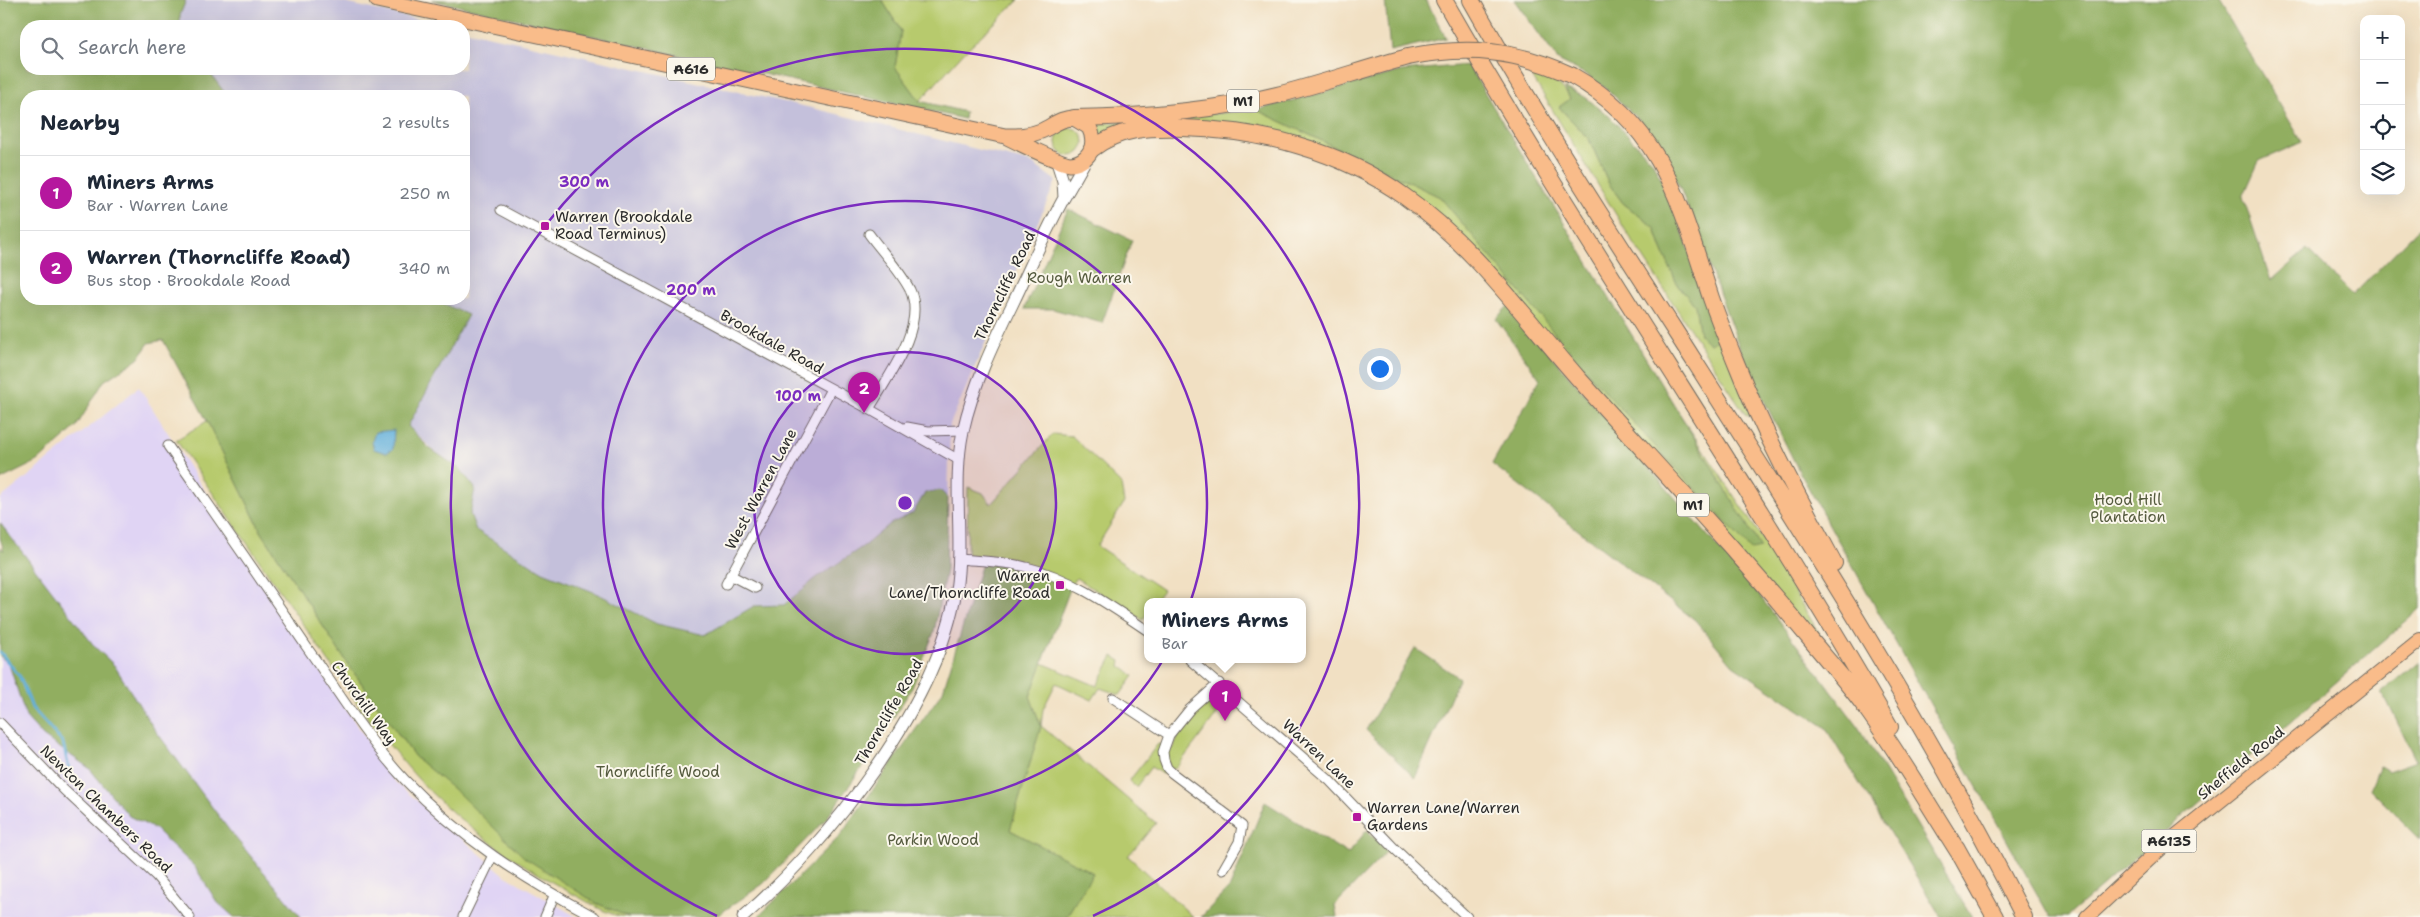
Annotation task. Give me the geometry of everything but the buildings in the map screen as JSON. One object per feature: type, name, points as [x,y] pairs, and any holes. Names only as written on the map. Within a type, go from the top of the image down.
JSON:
[{"type":"highway","name":"A616","points":[[377,0],[469,20]]},
{"type":"highway","name":"M1","points":[[1444,0],[1578,224],[1792,560],[1902,748],[1995,917]]},
{"type":"highway","name":"M1","points":[[1471,0],[1504,60],[1584,189],[1880,657],[1936,755],[2024,917]]},
{"type":"highway","name":"A616","points":[[470,20],[1005,136],[1070,164],[1080,161],[1090,152]]},
{"type":"highway","name":"M1","points":[[1074,118],[1108,118],[1237,103],[1275,96],[1408,57],[1446,50],[1485,50],[1534,60],[1573,76],[1591,86],[1620,110],[1638,130],[1665,170],[1689,227],[1714,307],[1761,422],[1880,657]]},
{"type":"highway","name":"A616","points":[[1005,136],[1031,134],[1052,127],[1059,120],[1074,118]]},
{"type":"highway","points":[[1074,118],[1088,127],[1093,141],[1090,152]]},
{"type":"highway","points":[[1052,127],[1047,142],[1055,158]]},
{"type":"highway","name":"M1","points":[[1090,152],[1111,136],[1142,128],[1198,128],[1258,135],[1291,143],[1337,158],[1370,174],[1407,197],[1469,252],[1576,376],[1764,583],[1863,704],[1962,856]]},
{"type":"main road","name":"Sheffield Road","points":[[2087,917],[2160,849],[2420,640]]},
{"type":"street","name":"Thorncliffe Road","points":[[743,917],[837,821],[868,779],[934,666],[949,625],[956,588],[959,460],[964,430],[987,358],[1064,198],[1090,152]]},
{"type":"street","points":[[1055,158],[1063,181],[1064,198]]},
{"type":"street","name":"Brookdale Road","points":[[501,210],[869,409],[959,460]]},
{"type":"street","points":[[869,234],[910,290],[916,315],[914,326],[869,409]]},
{"type":"street","name":"West Warren Lane","points":[[755,588],[728,580],[831,389]]},
{"type":"street","name":"Brookdale Road","points":[[899,426],[928,431],[964,430]]},
{"type":"street","name":"Churchill Way","points":[[168,446],[356,719],[398,772],[450,824],[492,857],[554,896],[594,917]]},
{"type":"street","points":[[958,559],[1003,562],[1029,567],[1072,584],[1144,629]]},
{"type":"street","name":"Warren Lane","points":[[1194,663],[1330,780],[1396,850],[1467,917]]},
{"type":"street","points":[[1219,683],[1190,709],[1169,735],[1163,752],[1167,768],[1242,826],[1240,842],[1223,870]]},
{"type":"street","points":[[1113,698],[1169,735]]},
{"type":"street","name":"Newton Chambers Road","points":[[0,723],[64,790],[156,876],[190,917]]},
{"type":"street","points":[[463,917],[492,857]]},
{"type":"street","points":[[545,917],[554,896]]},
{"type":"shaded area","points":[[186,0],[332,0],[422,20],[180,20]]},
{"type":"shaded area","points":[[470,31],[825,111],[1032,163],[1056,181],[950,424],[948,498],[940,490],[925,493],[913,513],[890,524],[865,545],[816,578],[784,605],[754,606],[705,635],[657,624],[596,593],[543,572],[476,530],[470,514],[475,488],[460,469],[433,450],[408,426],[467,316],[445,305],[470,305],[470,90],[223,90],[211,75],[470,75]]},
{"type":"shaded area","points":[[139,387],[258,576],[394,781],[506,876],[577,917],[301,917],[229,830],[153,727],[114,665],[95,647],[0,523],[0,499]]},
{"type":"shaded area","points":[[0,656],[9,664],[26,717],[43,736],[89,768],[129,816],[155,829],[195,867],[217,902],[234,917],[0,917]]},
{"type":"green space","name":"Thorncliffe Wood","points":[[0,0],[186,0],[180,20],[20,20],[20,75],[211,75],[223,90],[20,90],[20,305],[446,305],[468,315],[408,426],[429,448],[460,469],[475,488],[470,514],[476,530],[543,572],[596,593],[657,624],[705,635],[754,606],[784,605],[816,578],[865,545],[890,524],[913,513],[925,493],[940,490],[948,498],[946,570],[934,632],[912,688],[827,818],[763,884],[715,917],[629,917],[596,903],[525,858],[458,793],[415,757],[349,666],[261,531],[207,421],[163,340],[149,343],[138,359],[104,381],[76,427],[38,461],[0,480]]},
{"type":"green space","points":[[432,0],[882,0],[901,31],[895,67],[920,101],[965,112],[964,119]]},
{"type":"green space","points":[[882,0],[1019,0],[964,52],[920,101],[895,67],[901,31]]},
{"type":"green space","points":[[1385,0],[1426,0],[1446,38],[1390,51]]},
{"type":"green space","name":"Hood Hill Plantation","points":[[1514,0],[2218,0],[2302,142],[2259,161],[2243,197],[2271,281],[2307,249],[2353,295],[2420,227],[2420,609],[2067,917],[2050,917],[1799,471],[1745,362],[1681,190],[1651,132],[1608,90],[1585,74],[1558,60]]},
{"type":"green space","points":[[1468,65],[1761,548],[1751,550],[1595,381],[1440,197],[1257,110],[1402,71]]},
{"type":"green space","points":[[1530,73],[1548,79],[1563,88],[1570,99],[1559,107],[1589,139],[1609,184],[1623,203],[1655,228],[1678,286],[1695,305],[1700,335],[1722,338],[1751,417],[1746,415],[1626,231]]},
{"type":"green space","points":[[1565,88],[1585,97],[1610,117],[1652,161],[1667,190],[1722,338],[1710,344],[1700,335],[1695,305],[1678,286],[1655,228],[1623,203],[1609,184],[1589,139],[1559,107],[1570,99]]},
{"type":"green space","points":[[1257,110],[1440,197],[1760,548],[1677,410],[1766,544],[1820,635],[1819,643],[1417,197],[1278,132],[1100,134],[1095,124]]},
{"type":"green space","points":[[1070,128],[1080,132],[1084,142],[1080,152],[1070,156],[1060,152],[1056,142],[1060,132]]},
{"type":"green space","name":"Rough Warren","points":[[1068,209],[1132,240],[1102,323],[1053,309],[1024,309]]},
{"type":"green space","points":[[1508,306],[1756,591],[1857,725],[1972,917],[1941,917],[1825,727],[1733,665],[1695,620],[1492,464],[1540,379],[1496,319]]},
{"type":"green space","points":[[207,421],[261,531],[349,666],[415,757],[596,903],[629,917],[614,915],[600,909],[538,874],[503,851],[454,814],[404,763],[371,723],[176,440]]},
{"type":"green space","points":[[1053,434],[1072,436],[1121,484],[1124,503],[1097,546],[1163,590],[1157,598],[1144,598],[1143,620],[1076,578],[1072,584],[967,560],[968,487],[983,493],[991,504]]},
{"type":"green space","points":[[0,523],[95,647],[114,665],[153,727],[229,830],[301,917],[234,917],[217,902],[195,867],[155,829],[129,816],[89,768],[43,736],[26,717],[9,664],[0,656],[0,547],[4,551],[0,538]]},
{"type":"green space","name":"Parkin Wood","points":[[983,560],[1003,562],[1072,584],[1030,696],[1041,726],[1010,830],[1093,873],[1066,917],[758,917],[840,836],[943,691]]},
{"type":"green space","points":[[1415,648],[1459,678],[1415,778],[1366,730]]},
{"type":"green space","points":[[1113,656],[1121,661],[1120,666],[1134,676],[1120,695],[1100,688],[1092,700],[1056,683],[1043,709],[1041,726],[1030,697],[1042,663],[1097,686]]},
{"type":"green space","points":[[2420,661],[2420,839],[2370,789],[2380,766],[2388,771],[2416,761],[2387,701],[2380,694]]},
{"type":"green space","points":[[1218,699],[1227,701],[1177,767],[1162,774],[1151,767],[1136,787],[1129,781],[1158,744],[1173,748],[1190,718],[1203,706]]},
{"type":"green space","points":[[1041,726],[1156,823],[1128,856],[1193,917],[1066,917],[1093,873],[1010,830]]},
{"type":"green space","points":[[1265,802],[1348,854],[1367,830],[1387,851],[1335,905],[1337,917],[1201,917],[1230,887]]},
{"type":"water","points":[[394,430],[393,449],[386,453],[374,449],[372,442],[375,432]]},
{"type":"waterway","points":[[0,652],[20,677],[32,708],[63,743],[69,769]]},
{"type":"place","name":"Warren (Brookdale Road Terminus)","points":[[545,226]]},
{"type":"place","name":"Warren (Thorncliffe Road)","points":[[864,413]]},
{"type":"place","name":"Warren Lane/Thorncliffe Road","points":[[1060,585]]},
{"type":"place","name":"Miners Arms","points":[[1225,721]]},
{"type":"place","name":"Warren Lane/Warren Gardens","points":[[1357,817]]}]
